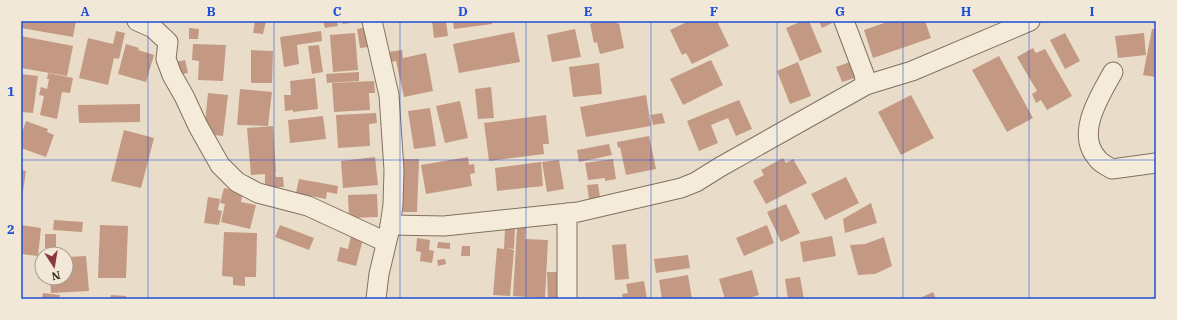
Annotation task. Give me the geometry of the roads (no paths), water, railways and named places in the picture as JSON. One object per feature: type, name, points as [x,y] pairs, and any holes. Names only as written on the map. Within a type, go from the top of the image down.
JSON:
[{"type":"street","points":[[136,21],[153,28],[168,42],[166,59],[172,75],[220,165],[237,182],[258,193],[308,206],[388,233],[578,212],[681,188],[696,182],[866,85],[912,71],[1030,21]]},
{"type":"street","points":[[372,21],[390,95],[394,170],[393,205],[379,274],[376,299]]},
{"type":"street","points":[[844,21],[864,74],[866,85]]},
{"type":"street","points":[[1113,72],[1100,96],[1091,119],[1088,133],[1090,148],[1097,159],[1112,169],[1156,163]]},
{"type":"street","points":[[568,213],[568,299]]}]
